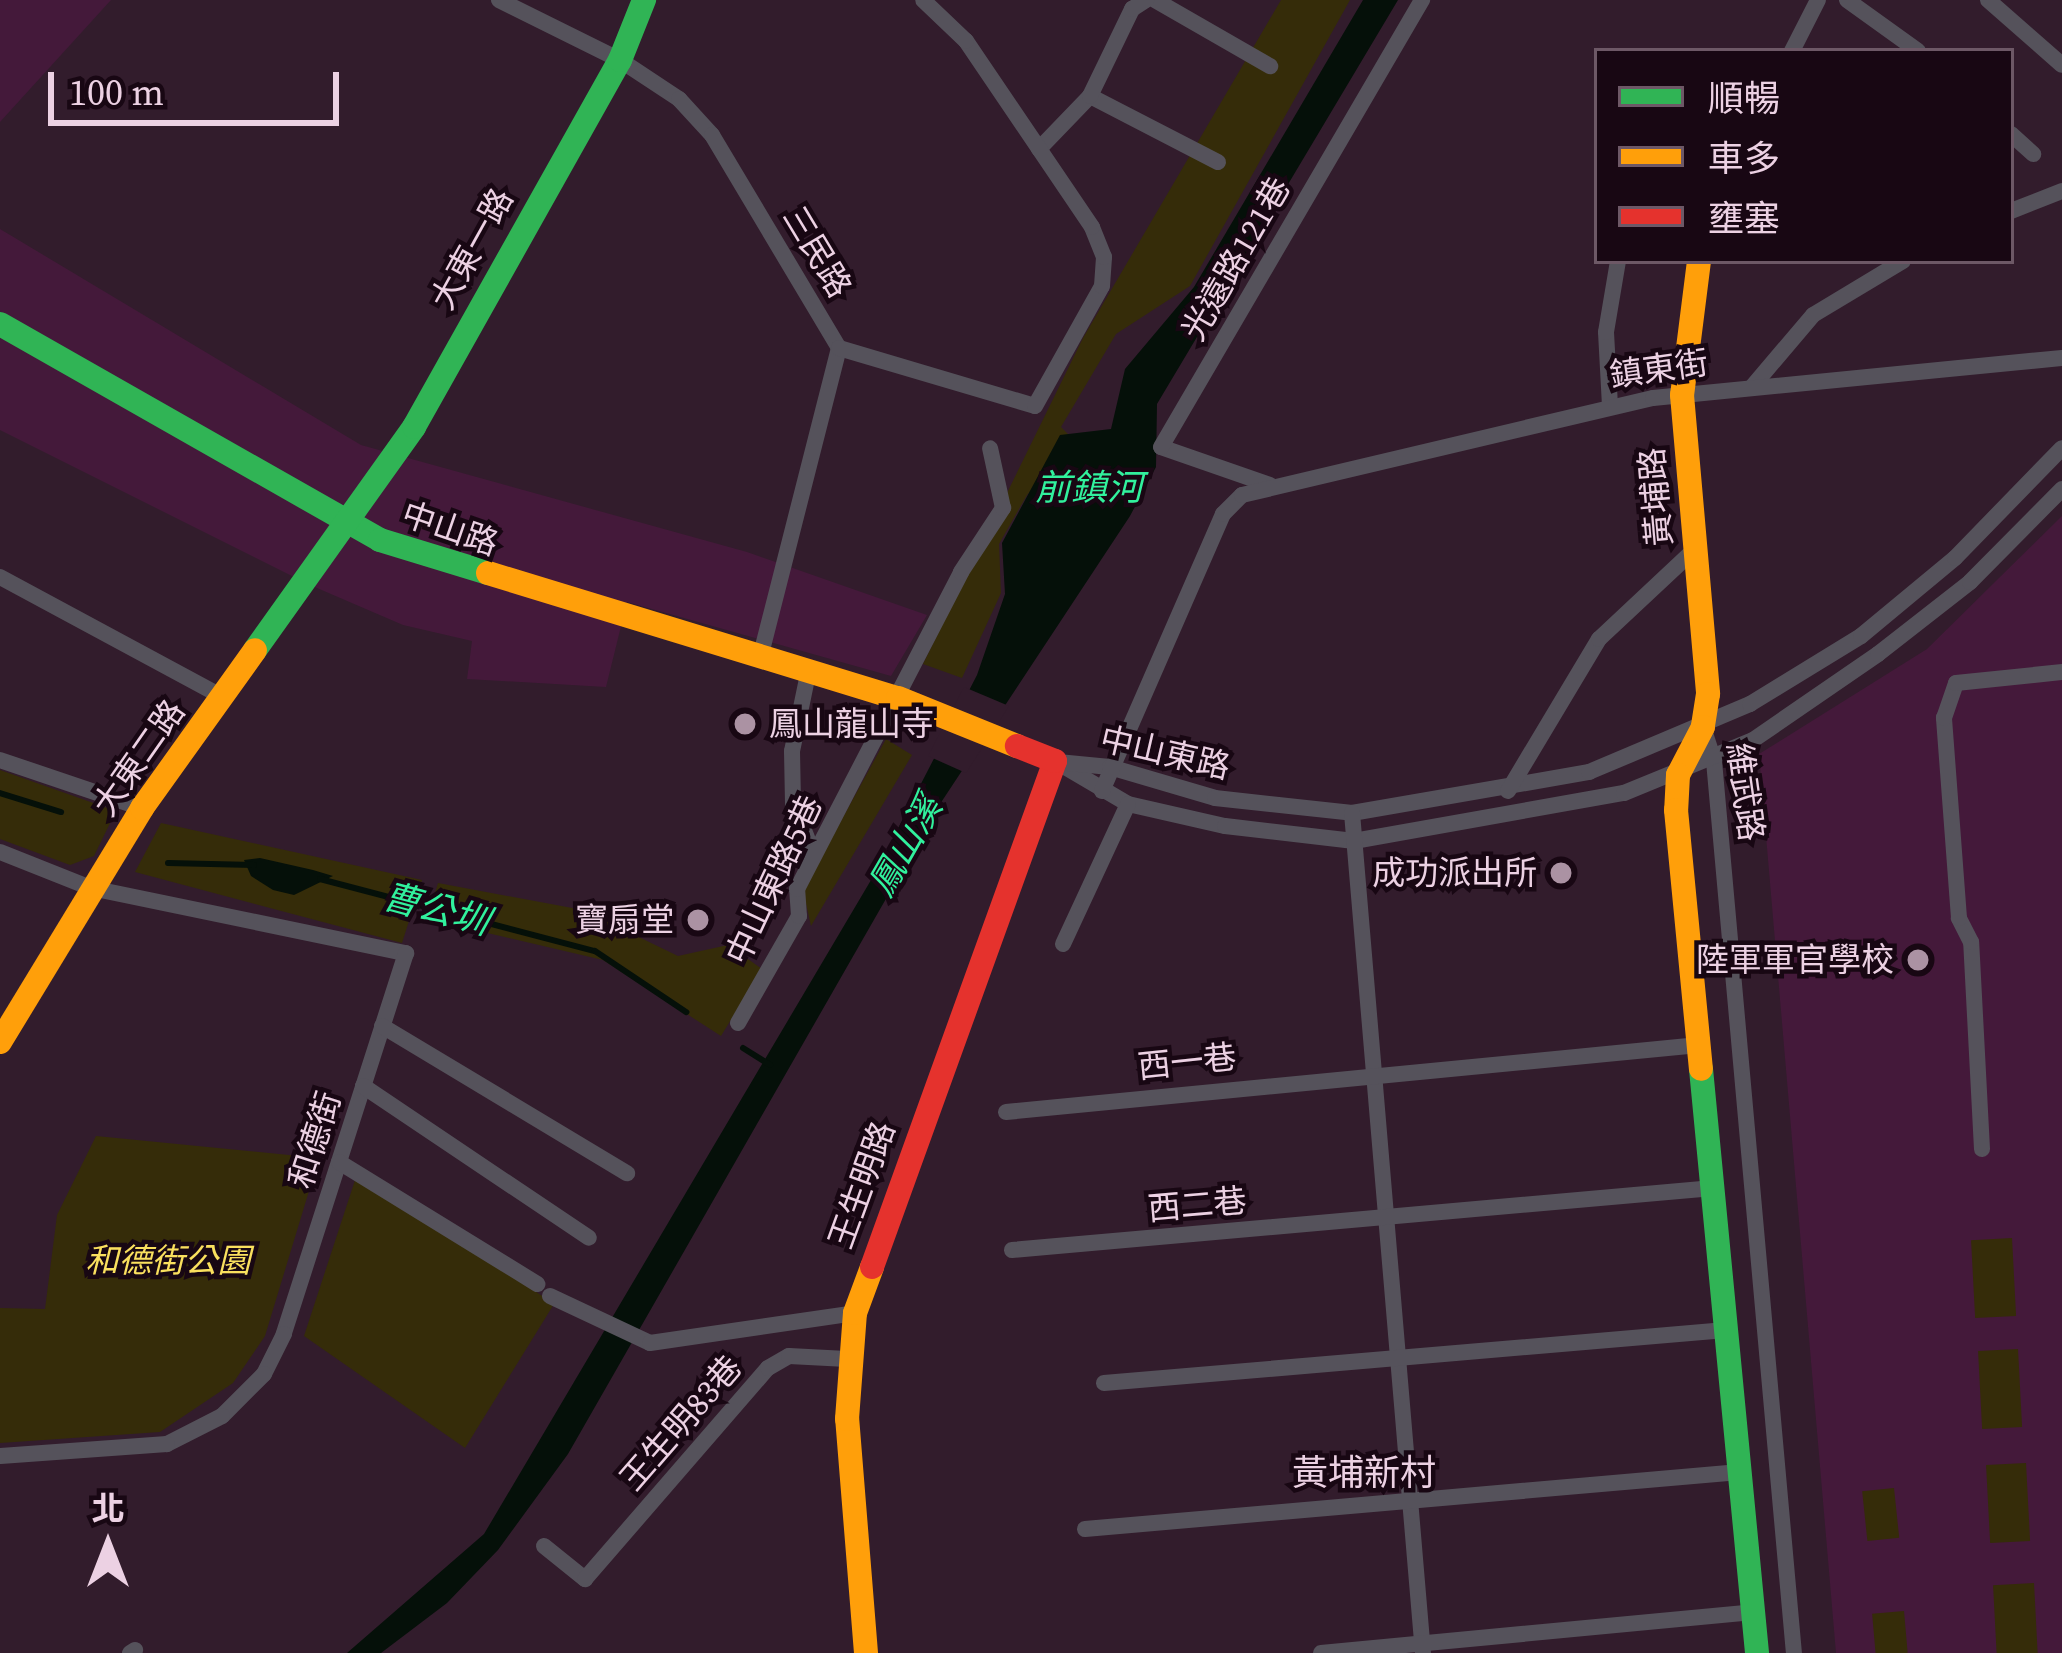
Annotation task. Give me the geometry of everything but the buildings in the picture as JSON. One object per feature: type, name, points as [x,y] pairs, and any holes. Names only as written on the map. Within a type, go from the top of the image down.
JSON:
[{"type":"street","name":"三民路","points":[[499,0],[620,60],[679,99],[712,135],[839,348],[761,654]]},
{"type":"street","name":"大東一路","points":[[348,524],[414,427],[620,60],[644,0]]},
{"type":"street","points":[[839,348],[1035,406],[1102,286],[1104,257],[1039,149],[966,41],[923,0]]},
{"type":"street","points":[[1039,149],[1090,96],[1132,9],[1150,0],[1270,66]]},
{"type":"street","name":"光遠路121巷","points":[[1271,485],[1161,447],[1422,0]]},
{"type":"street","points":[[1794,48],[1818,0]]},
{"type":"street","points":[[1847,0],[1914,48]]},
{"type":"street","points":[[1988,0],[2062,65]]},
{"type":"street","points":[[1090,96],[1218,162]]},
{"type":"street","points":[[2014,137],[2033,154]]},
{"type":"street","points":[[2014,210],[2062,191]]},
{"type":"street","points":[[1610,406],[1606,332],[1617,264]]},
{"type":"street","name":"黃埔路","points":[[1700,264],[1682,395],[1708,694],[1702,728]]},
{"type":"street","points":[[1752,387],[1813,315],[1898,264]]},
{"type":"street","name":"中山路","points":[[0,324],[348,524],[490,579],[761,654],[908,701],[1055,761]]},
{"type":"street","name":"鎮東街","points":[[1271,485],[1610,406],[1752,387],[2062,358]]},
{"type":"street","name":"中山東路5巷","points":[[738,1023],[799,916],[796,889],[908,701],[1004,508],[990,448]]},
{"type":"street","name":"中山東路","points":[[1055,761],[1110,767],[1215,798],[1352,813],[1508,791],[1605,767],[1702,728],[1861,636],[1955,558],[2062,448]]},
{"type":"street","points":[[1102,791],[1222,514],[1242,495],[1271,485]]},
{"type":"street","name":"中山東路","points":[[1055,761],[1128,804],[1225,826],[1354,841],[1602,797],[1714,760],[1970,582],[2062,489]]},
{"type":"street","name":"大東二路","points":[[0,1042],[9,1016],[142,808],[348,524]]},
{"type":"street","points":[[1508,791],[1600,639],[1694,550]]},
{"type":"street","points":[[0,577],[223,697]]},
{"type":"street","points":[[809,669],[792,751],[793,803],[814,855]]},
{"type":"street","points":[[1982,1149],[1971,942],[1959,918],[1944,718],[1956,683],[2062,672]]},
{"type":"street","name":"維武路","points":[[1702,728],[1714,760],[1794,1653]]},
{"type":"street","name":"維武路","points":[[1702,728],[1678,775],[1757,1653]]},
{"type":"street","points":[[0,760],[142,808]]},
{"type":"street","name":"王生明路","points":[[866,1653],[847,1359],[856,1313],[1055,761]]},
{"type":"street","points":[[1063,944],[1128,804]]},
{"type":"street","points":[[1352,813],[1423,1648]]},
{"type":"street","points":[[0,852],[91,887]]},
{"type":"street","name":"和德街","points":[[0,1456],[167,1444],[243,1400],[284,1334],[406,952],[91,887]]},
{"type":"street","points":[[382,1026],[627,1173]]},
{"type":"street","name":"西一巷","points":[[1006,1112],[1374,1072],[1699,1045]]},
{"type":"street","points":[[363,1086],[589,1238]]},
{"type":"street","points":[[339,1162],[543,1290],[650,1343],[856,1313]]},
{"type":"street","name":"西二巷","points":[[1012,1250],[1713,1188]]},
{"type":"street","points":[[1104,1383],[1726,1330]]},
{"type":"street","name":"王生明83巷","points":[[544,1546],[585,1579],[768,1368],[789,1356],[847,1359]]},
{"type":"street","points":[[1085,1529],[1740,1472]]},
{"type":"street","points":[[1321,1653],[1423,1648],[1753,1612]]},
{"type":"shaded area","points":[[0,0],[111,0],[0,122]]},
{"type":"shaded area","points":[[0,229],[361,445],[747,552],[927,615],[891,676],[627,602],[606,687],[467,679],[472,641],[403,625],[310,585],[0,430]]},
{"type":"shaded area","name":"陸軍軍官學校","points":[[2062,516],[2062,1653],[1836,1653],[1759,754],[1927,649]]},
{"type":"green space","points":[[1281,0],[1350,0],[1190,286],[1116,334],[1061,427],[1075,441],[1027,495],[999,544],[1001,593],[962,678],[923,664],[1083,338]]},
{"type":"green space","points":[[886,739],[912,755],[811,926],[803,890]]},
{"type":"green space","points":[[0,770],[116,811],[94,856],[70,865],[0,839]]},
{"type":"green space","points":[[161,823],[422,880],[402,943],[135,872]]},
{"type":"green space","points":[[438,883],[583,910],[678,956],[728,945],[762,969],[721,1036],[603,960],[427,919]]},
{"type":"green space","name":"和德街公園","points":[[96,1136],[319,1158],[265,1336],[233,1383],[160,1432],[0,1443],[0,1308],[45,1309],[57,1215]]},
{"type":"green space","points":[[358,1171],[554,1304],[465,1448],[304,1336]]},
{"type":"green space","points":[[2012,1238],[2016,1316],[1975,1318],[1971,1240]]},
{"type":"green space","points":[[2018,1349],[2022,1427],[1982,1429],[1978,1351]]},
{"type":"green space","points":[[2026,1463],[2030,1541],[1990,1543],[1986,1465]]},
{"type":"green space","points":[[1894,1488],[1899,1538],[1867,1541],[1862,1491]]},
{"type":"green space","points":[[2034,1583],[2038,1653],[1997,1653],[1993,1585]]},
{"type":"green space","points":[[1904,1611],[1908,1653],[1876,1653],[1872,1614]]},
{"type":"water","name":"前鎮河","points":[[1363,0],[1398,0],[1157,404],[1156,467],[1130,516],[942,801],[568,1454],[498,1550],[447,1603],[381,1653],[347,1653],[484,1534],[874,875],[977,675],[1005,594],[1002,543],[1060,435],[1111,429],[1125,369],[1194,287]]},
{"type":"water","points":[[260,858],[333,876],[294,895],[273,890],[251,876],[244,860]]},
{"type":"pier","points":[[964,687],[1009,706],[966,773],[928,756]]},
{"type":"waterway","name":"曹公圳","points":[[0,793],[61,812]]},
{"type":"waterway","name":"曹公圳","points":[[168,863],[254,865]]},
{"type":"waterway","name":"曹公圳","points":[[320,879],[595,951],[686,1012]]},
{"type":"waterway","name":"曹公圳","points":[[743,1048],[770,1065]]},
{"type":"traffic: fast","points":[[255,650],[414,427],[620,60],[644,0]]},
{"type":"traffic: fast","points":[[0,324],[380,540],[488,573]]},
{"type":"traffic: fast","points":[[1701,1069],[1757,1653]]},
{"type":"traffic: slow","points":[[1699,264],[1682,395],[1708,694],[1703,727],[1678,775],[1676,810],[1701,1069]]},
{"type":"traffic: slow","points":[[488,573],[898,698],[1017,746]]},
{"type":"traffic: slow","points":[[0,1042],[142,808],[255,650]]},
{"type":"traffic: slow","points":[[866,1653],[847,1419],[855,1313],[872,1267]]},
{"type":"traffic: jam","points":[[872,1267],[1055,761],[1017,746]]},
{"type":"place","name":"鳳山龍山寺","points":[[745,724]]},
{"type":"place","name":"成功派出所","points":[[1561,873]]},
{"type":"place","name":"寶扇堂","points":[[698,920]]},
{"type":"place","name":"陸軍軍官學校","points":[[1918,960]]},
{"type":"district","name":"黃埔新村","points":[[1364,1473]]},
{"type":"water label","name":"鳳山溪","points":[[905,846]]}]
